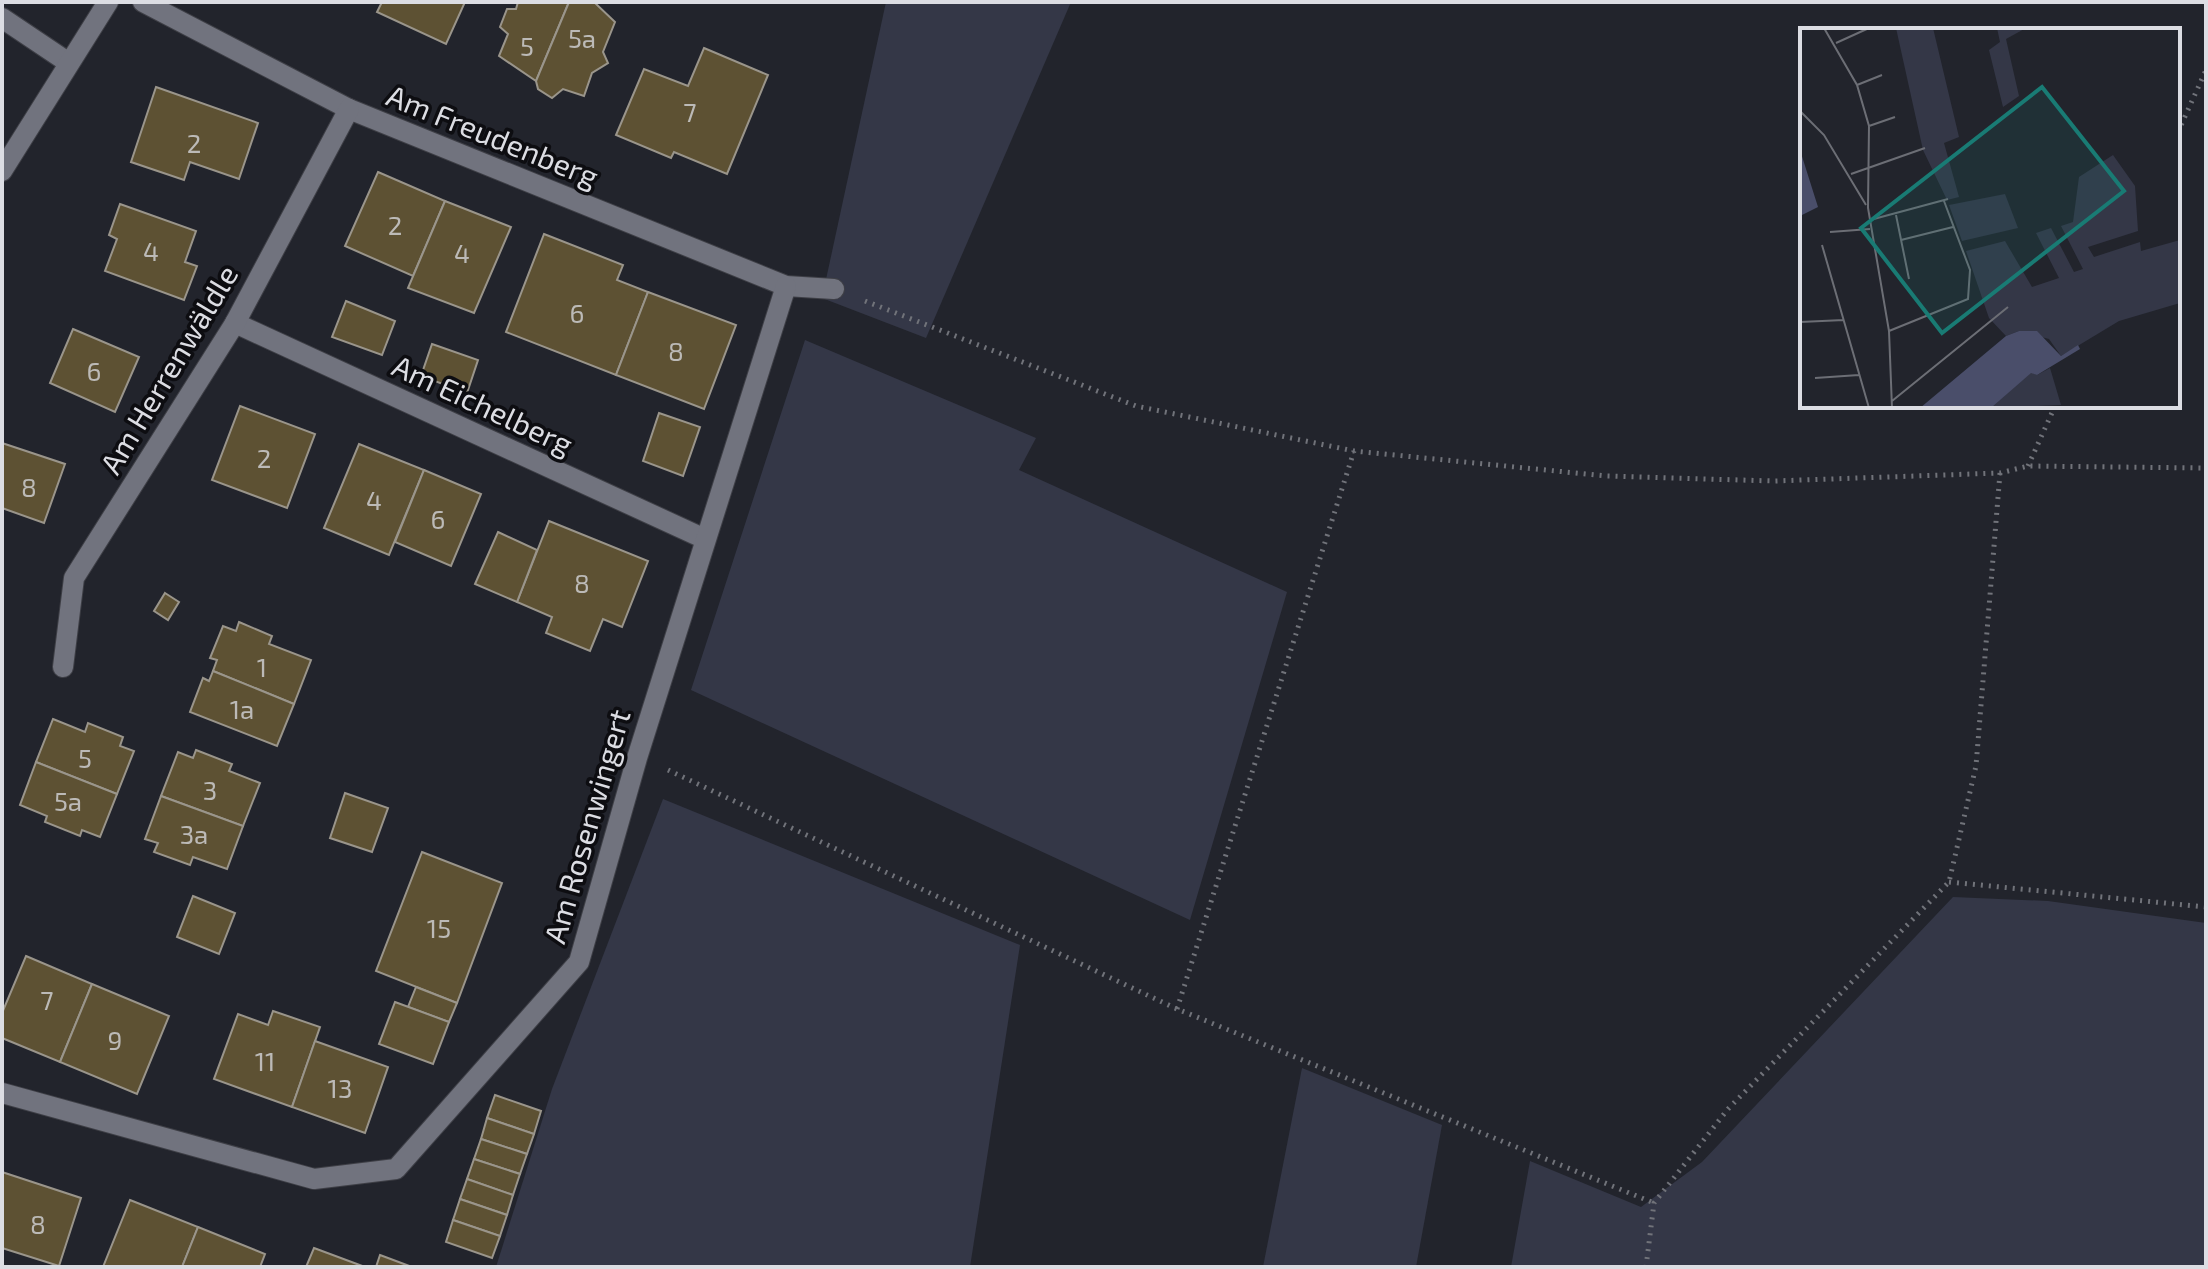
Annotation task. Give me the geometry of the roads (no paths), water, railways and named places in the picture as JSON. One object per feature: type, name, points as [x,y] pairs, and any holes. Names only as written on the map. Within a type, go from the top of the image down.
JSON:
[{"type":"street","points":[[2,171],[108,2]]},
{"type":"street","name":"Am Freudenberg","points":[[143,2],[349,109],[786,286],[834,289]]},
{"type":"street","points":[[2,18],[69,63]]},
{"type":"street","name":"Am Herrenwäldle","points":[[63,667],[74,578],[235,323],[349,109]]},
{"type":"street","name":"Am Rosenwingert","points":[[2,1093],[314,1179],[396,1169],[579,962],[637,758],[786,286]]},
{"type":"street","name":"Am Eichelberg","points":[[235,323],[705,539]]}]
